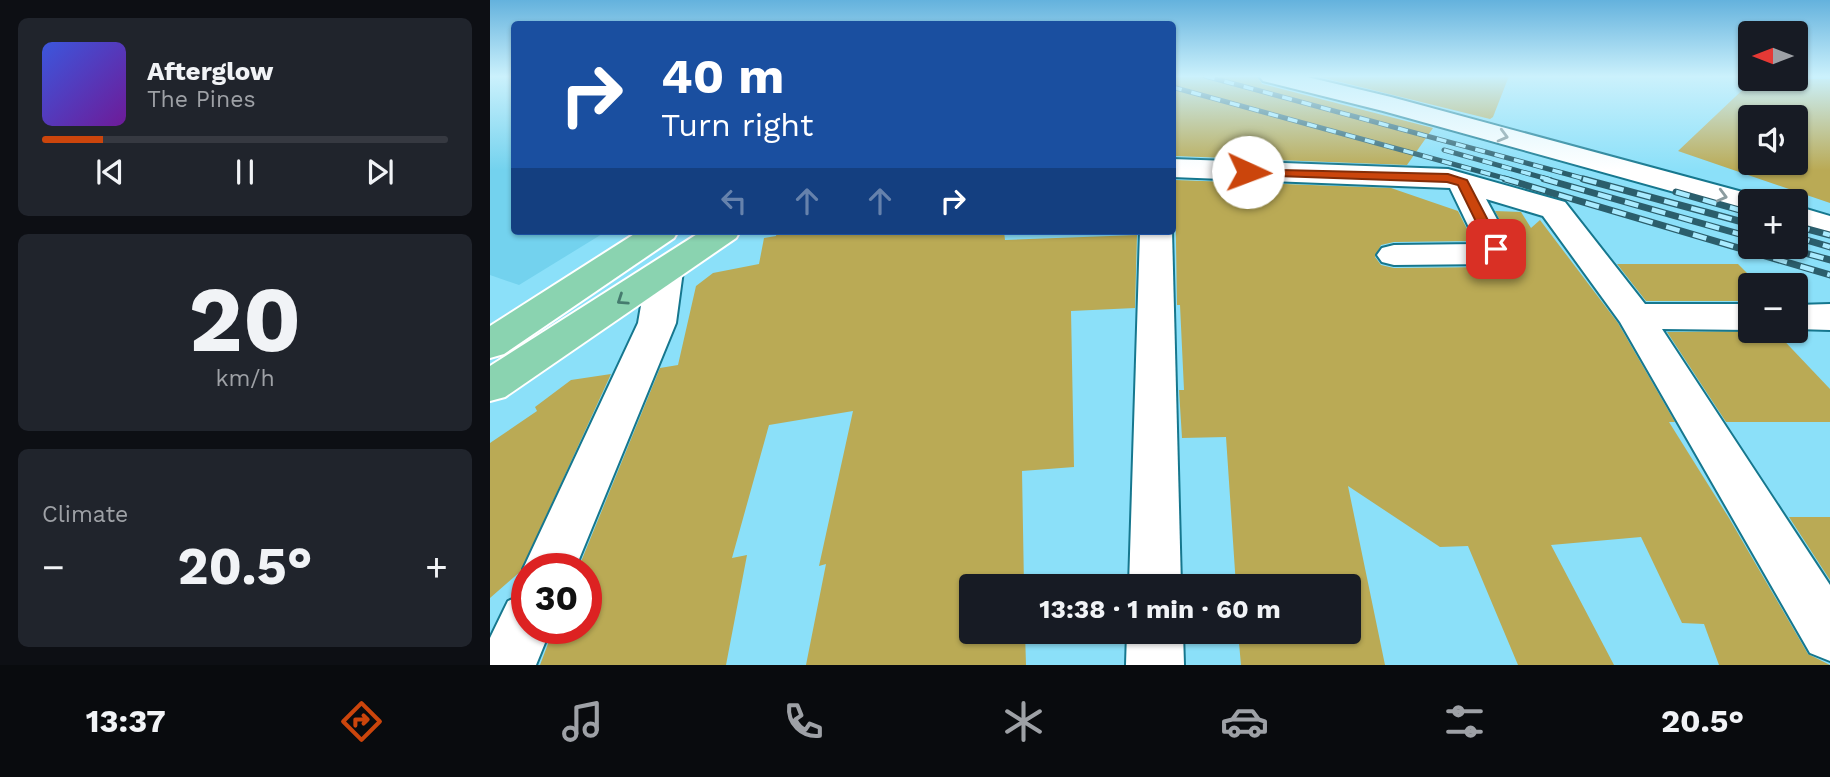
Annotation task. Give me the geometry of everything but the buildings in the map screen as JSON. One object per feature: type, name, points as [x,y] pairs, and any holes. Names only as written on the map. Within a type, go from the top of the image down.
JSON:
[{"type":"main road","points":[[490,344],[664,251],[712,235]]},
{"type":"main road","points":[[490,386],[664,251]]},
{"type":"street","points":[[1398,107],[1738,201]]},
{"type":"street","points":[[1176,168],[1448,178],[1554,209],[1634,316],[1830,634]]},
{"type":"street","points":[[1394,255],[1493,254],[1496,249],[1463,183]]},
{"type":"street","points":[[1808,220],[1830,226]]},
{"type":"street","points":[[1155,574],[1156,235]]},
{"type":"street","points":[[556,553],[657,323],[664,251]]},
{"type":"street","points":[[1634,316],[1738,317]]},
{"type":"street","points":[[1808,317],[1830,317]]},
{"type":"street","points":[[507,665],[516,644]]},
{"type":"street","points":[[1155,644],[1155,665]]},
{"type":"shaded area","points":[[490,107],[511,107],[511,235],[600,235],[519,285],[490,275]]},
{"type":"railway","points":[[1245,107],[1511,180]]},
{"type":"railway","points":[[1320,107],[1589,180]]},
{"type":"railway","points":[[1444,150],[1551,180]]},
{"type":"railway","points":[[1505,179],[1830,275]]},
{"type":"railway","points":[[1544,179],[1738,234]]},
{"type":"railway","points":[[1583,179],[1738,221]]},
{"type":"railway","points":[[1676,192],[1738,210]]},
{"type":"railway","points":[[1808,229],[1830,235]]},
{"type":"railway","points":[[1808,241],[1830,247]]},
{"type":"railway","points":[[1808,254],[1830,260]]},
{"type":"route","points":[[1248,172],[1448,178],[1463,183],[1496,249]]}]
